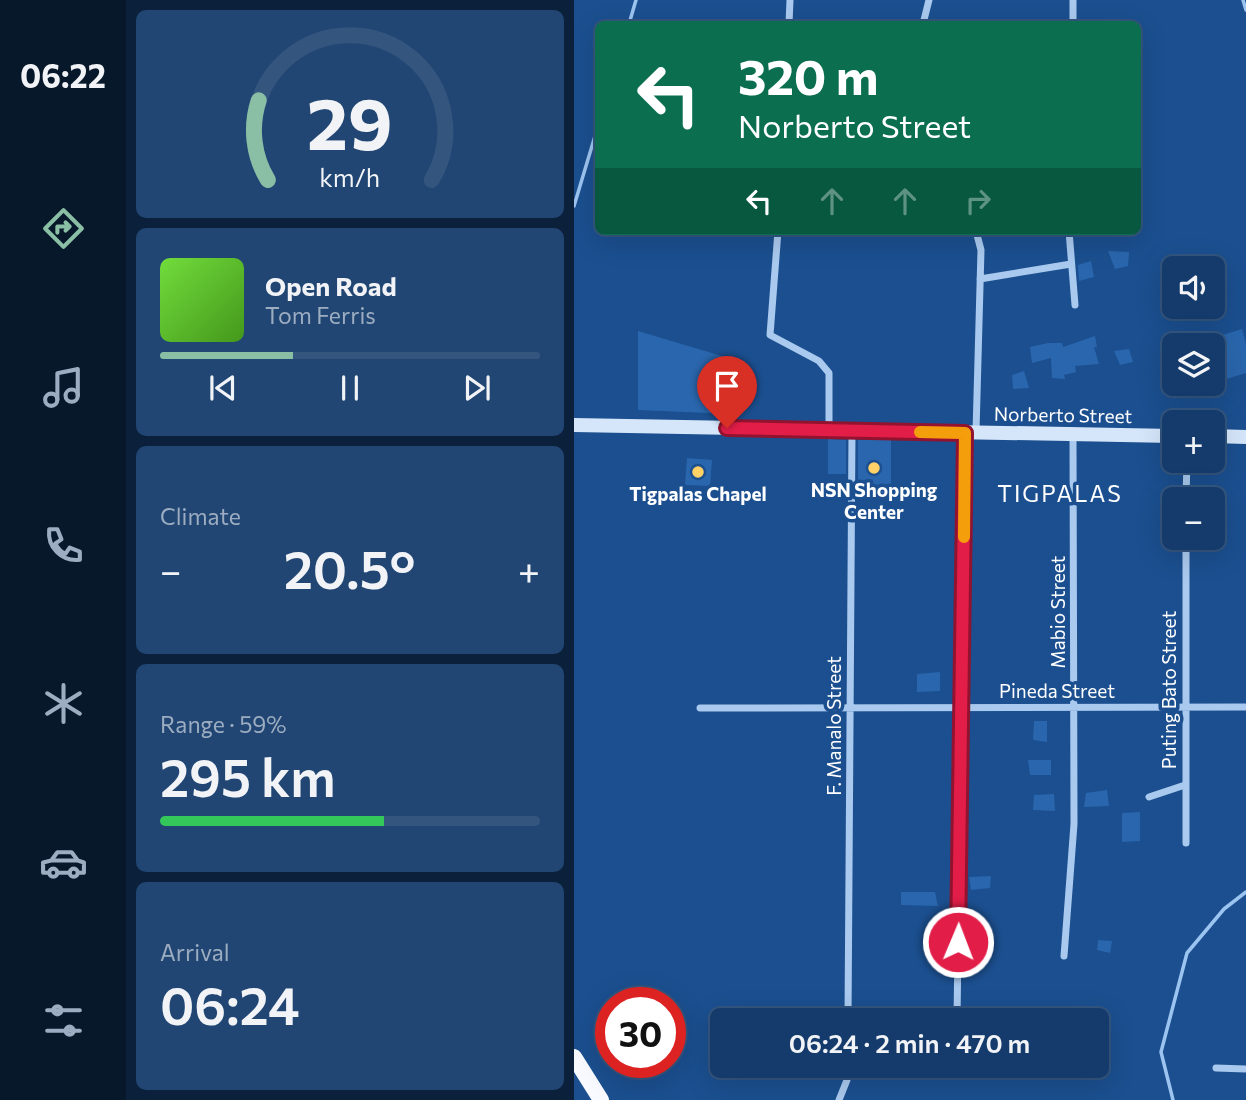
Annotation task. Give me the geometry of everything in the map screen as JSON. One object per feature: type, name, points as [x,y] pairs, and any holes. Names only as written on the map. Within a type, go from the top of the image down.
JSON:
[{"type":"highway","points":[[574,1057],[601,1100]]},
{"type":"main road","name":"Norberto Street","points":[[574,425],[1162,436]]},
{"type":"main road","points":[[1225,436],[1246,436]]},
{"type":"street","points":[[789,21],[790,0]]},
{"type":"street","points":[[924,21],[929,0]]},
{"type":"street","points":[[1073,0],[1073,21]]},
{"type":"street","points":[[778,235],[770,335],[819,361],[829,373],[829,430]]},
{"type":"street","points":[[957,1008],[970,433],[981,250],[977,235]]},
{"type":"street","points":[[1069,235],[1074,305]]},
{"type":"street","points":[[980,279],[1071,264]]},
{"type":"street","name":"F. Manalo Street","points":[[848,1008],[852,431]]},
{"type":"street","name":"Mabio Street","points":[[1064,956],[1074,824],[1073,435]]},
{"type":"street","name":"Puting Bato Street","points":[[1185,843],[1186,550]]},
{"type":"street","name":"Pineda Street","points":[[700,708],[1246,707]]},
{"type":"street","points":[[1149,797],[1185,785]]},
{"type":"street","points":[[1216,1068],[1246,1069]]},
{"type":"street","points":[[839,1100],[847,1078]]},
{"type":"building","points":[[1108,251],[1129,252],[1128,266],[1115,269]]},
{"type":"building","points":[[1091,261],[1094,277],[1079,281],[1078,265]]},
{"type":"building","points":[[1242,329],[1246,344],[1246,373],[1225,379],[1225,334]]},
{"type":"building","points":[[638,331],[732,359],[732,414],[638,410]]},
{"type":"building","points":[[1095,336],[1097,347],[1094,347],[1099,364],[1075,366],[1076,372],[1064,375],[1065,379],[1052,378],[1051,358],[1032,363],[1030,347],[1062,343],[1063,347]]},
{"type":"building","points":[[1129,349],[1133,362],[1120,365],[1114,351]]},
{"type":"building","points":[[1024,371],[1029,388],[1013,389],[1012,375]]},
{"type":"building","points":[[828,439],[846,440],[846,474],[828,474]]},
{"type":"building","name":"NSN Shopping Center","points":[[858,440],[891,440],[891,500],[858,499]]},
{"type":"building","name":"Tigpalas Chapel","points":[[687,458],[712,460],[710,486],[685,485]]},
{"type":"building","points":[[940,672],[940,691],[917,692],[917,674]]},
{"type":"building","points":[[1034,721],[1047,721],[1047,742],[1033,740]]},
{"type":"building","points":[[1028,760],[1051,760],[1051,775],[1030,775]]},
{"type":"building","points":[[1107,790],[1109,806],[1084,807],[1086,793]]},
{"type":"building","points":[[1054,794],[1055,811],[1033,810],[1034,795]]},
{"type":"building","points":[[1140,812],[1140,841],[1122,842],[1122,813]]},
{"type":"building","points":[[991,876],[990,888],[971,890],[969,877]]},
{"type":"building","points":[[901,892],[935,892],[938,906],[901,905]]},
{"type":"building","points":[[1098,940],[1112,941],[1110,953],[1097,950]]},
{"type":"waterway","points":[[630,21],[636,0]]},
{"type":"waterway","points":[[1243,0],[1246,10]]},
{"type":"waterway","points":[[574,206],[595,136]]},
{"type":"waterway","points":[[1173,1100],[1161,1052],[1187,953],[1224,909],[1246,892]]},
{"type":"slow traffic","points":[[920,432],[965,433],[964,537]]},
{"type":"place","name":"NSN Shopping Center","points":[[874,468]]},
{"type":"place","name":"Tigpalas Chapel","points":[[698,472]]},
{"type":"district","name":"TIGPALAS","points":[[1060,494]]},
{"type":"route","points":[[727,428],[965,433],[958,942]]}]
